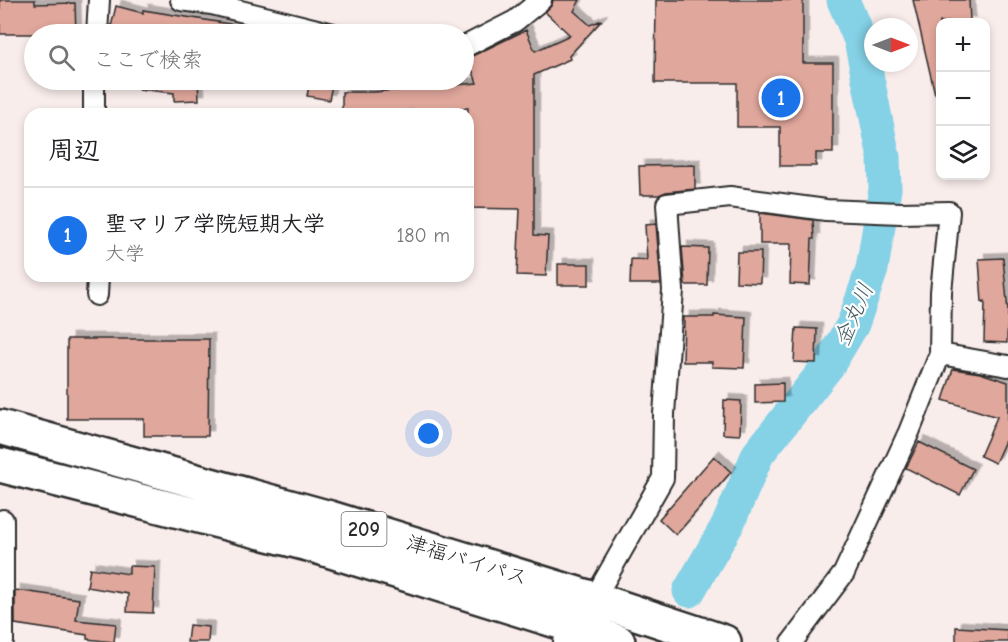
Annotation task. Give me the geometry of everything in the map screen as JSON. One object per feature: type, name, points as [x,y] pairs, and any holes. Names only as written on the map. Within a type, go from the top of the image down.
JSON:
[{"type":"highway","name":"津福バイパス","points":[[0,427],[330,518],[594,599],[724,642]]},
{"type":"highway","name":"津福バイパス","points":[[0,465],[312,545],[569,634],[618,642]]},
{"type":"street","points":[[98,24],[99,0]]},
{"type":"street","points":[[181,0],[211,2],[295,24]]},
{"type":"street","points":[[474,42],[514,21],[541,0]]},
{"type":"street","points":[[94,90],[94,108]]},
{"type":"street","points":[[569,634],[594,599],[663,478],[664,414],[673,290],[667,204],[730,197],[826,210],[949,212],[941,292],[940,354],[909,432],[844,573],[792,642]]},
{"type":"street","points":[[940,354],[1008,366]]},
{"type":"street","points":[[3,520],[3,642]]},
{"type":"building","points":[[0,0],[35,0],[35,4],[75,3],[76,24],[24,24],[24,34],[0,34]]},
{"type":"building","points":[[553,0],[580,0],[574,11],[590,25],[602,20],[569,56],[570,59],[534,75],[534,235],[548,236],[546,276],[517,275],[520,209],[474,208],[474,108],[342,108],[342,92],[474,90],[474,83],[477,83],[474,75],[474,55],[526,30],[535,51],[570,35],[545,12],[552,5]]},
{"type":"building","points":[[656,0],[803,0],[803,63],[833,63],[833,153],[816,153],[816,166],[780,166],[780,127],[737,127],[737,83],[655,83]]},
{"type":"building","points":[[913,0],[969,0],[970,18],[936,18],[936,94],[935,94]]},
{"type":"building","points":[[116,6],[143,13],[143,10],[229,24],[112,24]]},
{"type":"building","points":[[147,90],[198,90],[199,100],[174,101],[174,93]]},
{"type":"building","points":[[308,90],[331,90],[329,100],[307,96]]},
{"type":"building","points":[[695,165],[695,189],[666,192],[659,195],[640,195],[639,166]]},
{"type":"building","points":[[760,213],[813,220],[814,239],[812,239],[810,285],[790,284],[791,244],[760,244]]},
{"type":"building","points":[[656,224],[661,284],[630,284],[631,259],[647,260],[645,225]]},
{"type":"building","points":[[682,247],[708,248],[707,285],[685,285]]},
{"type":"building","points":[[737,252],[761,252],[760,283],[736,282]]},
{"type":"building","points":[[1003,258],[1008,312],[1007,343],[984,342],[985,301],[982,302],[979,259]]},
{"type":"building","points":[[558,264],[589,264],[589,285],[558,285]]},
{"type":"building","points":[[714,315],[746,317],[744,368],[712,367],[712,362],[683,362],[684,317],[714,317]]},
{"type":"building","points":[[796,328],[817,329],[816,363],[794,362]]},
{"type":"building","points":[[67,339],[209,339],[208,436],[144,436],[144,419],[67,419]]},
{"type":"building","points":[[953,369],[980,373],[1008,382],[1008,434],[995,463],[980,456],[997,417],[943,400]]},
{"type":"building","points":[[783,383],[783,402],[755,403],[755,384]]},
{"type":"building","points":[[724,400],[741,401],[740,435],[723,434]]},
{"type":"building","points":[[919,442],[973,469],[960,495],[906,468]]},
{"type":"building","points":[[714,456],[731,472],[676,535],[659,519]]},
{"type":"building","points":[[129,566],[155,567],[153,613],[127,612],[128,594],[87,587],[90,568],[129,574]]},
{"type":"building","points":[[15,590],[79,599],[76,620],[116,624],[114,642],[87,639],[87,635],[15,624]]},
{"type":"building","points":[[189,625],[209,627],[208,642],[187,642]]},
{"type":"building","points":[[956,627],[1008,630],[1008,642],[956,642]]},
{"type":"waterway","name":"金丸川","points":[[689,591],[728,524],[758,454],[828,366],[853,324],[872,269],[885,189],[884,157],[860,40],[843,0]]},
{"type":"place","name":"聖マリア学院短期大学","points":[[781,98]]}]
